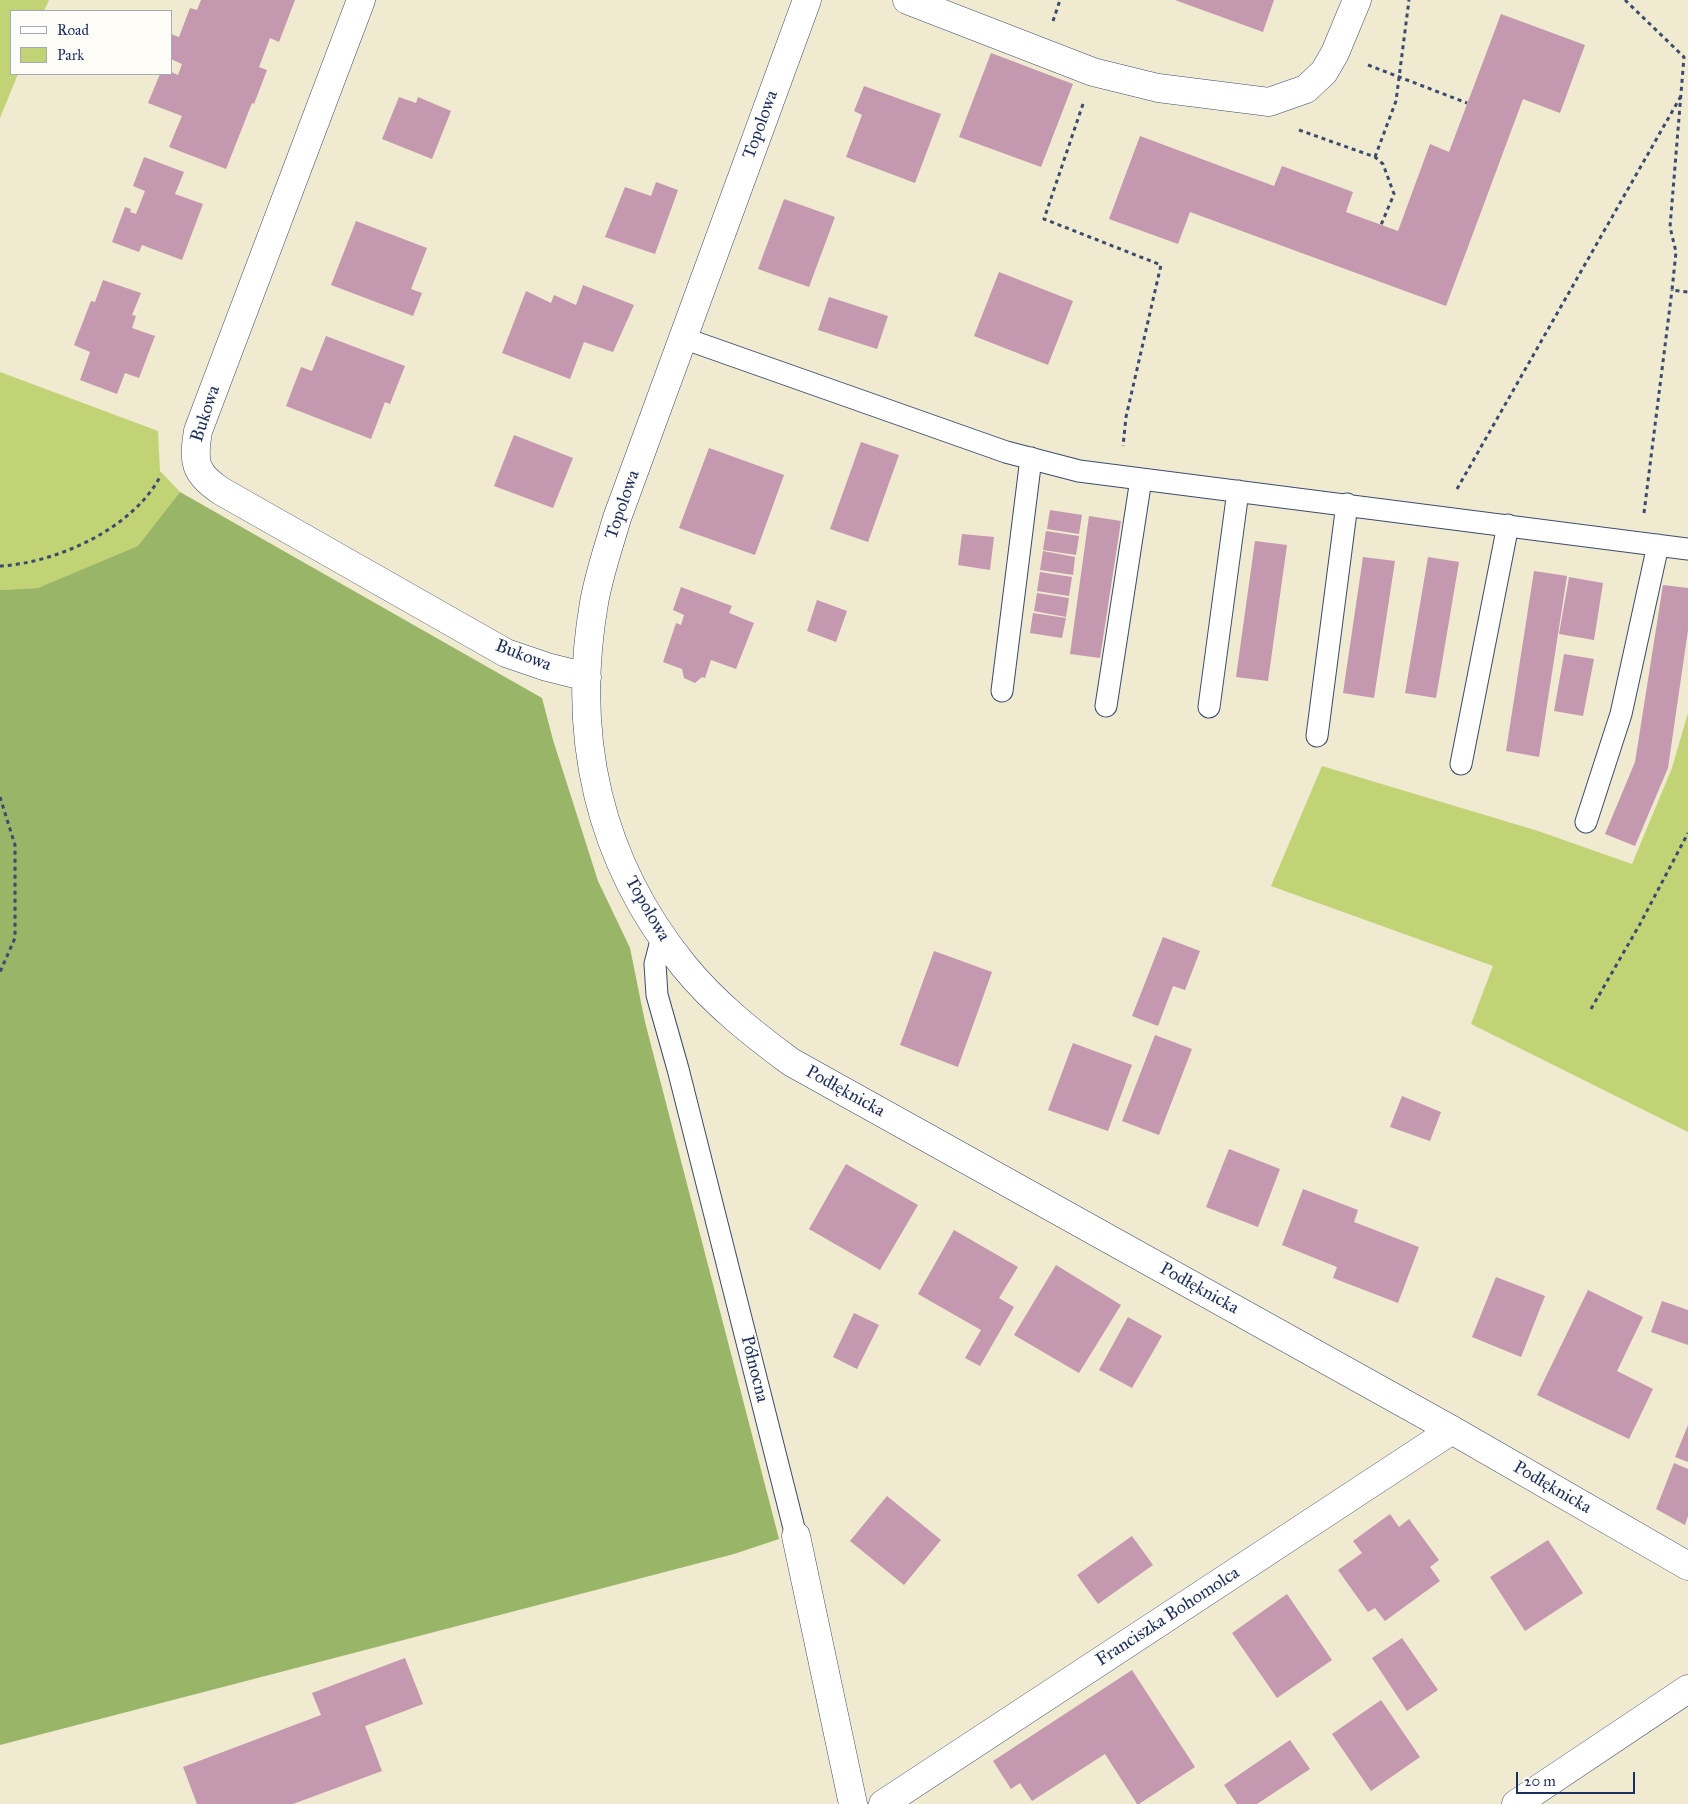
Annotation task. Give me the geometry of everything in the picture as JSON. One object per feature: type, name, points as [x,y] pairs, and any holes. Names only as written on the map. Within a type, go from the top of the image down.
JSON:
[{"type":"street","name":"Bukowa","points":[[361,0],[198,431],[194,452],[197,468],[206,481],[221,491],[506,653],[547,668],[586,677]]},
{"type":"street","name":"Topolowa","points":[[718,1002],[685,967],[662,937],[617,856],[599,805],[588,736],[586,677],[594,602],[617,518],[807,0]]},
{"type":"street","points":[[907,0],[1093,72],[1158,88],[1269,102],[1306,90],[1324,72],[1335,52],[1357,0]]},
{"type":"street","name":"Podłęknicka","points":[[718,1002],[760,1039],[791,1062],[1452,1430],[1688,1566]]},
{"type":"street","name":"Franciszka Bohomolca","points":[[883,1804],[1452,1430]]},
{"type":"street","name":"Północna","points":[[796,1536],[853,1804]]},
{"type":"street","points":[[1516,1804],[1688,1689]]},
{"type":"lane","points":[[683,338],[1006,452],[1079,471],[1444,516],[1688,549]]},
{"type":"lane","points":[[1002,691],[1031,458]]},
{"type":"lane","points":[[1106,706],[1141,479]]},
{"type":"lane","points":[[1209,707],[1238,491]]},
{"type":"lane","points":[[1317,736],[1347,504]]},
{"type":"lane","points":[[1461,764],[1508,525]]},
{"type":"lane","points":[[1586,822],[1621,714],[1649,544]]},
{"type":"lane","name":"Północna","points":[[662,937],[655,964],[657,995],[678,1069],[796,1536]]},
{"type":"path","points":[[1375,157],[1396,101],[1409,0]]},
{"type":"path","points":[[1625,0],[1684,56],[1686,62],[1680,96],[1670,227],[1676,252],[1649,544]]},
{"type":"path","points":[[1335,52],[1467,103]]},
{"type":"path","points":[[1093,72],[1044,219],[1161,265],[1126,417],[1120,477]]},
{"type":"path","points":[[1444,516],[1460,483],[1680,96]]},
{"type":"path","points":[[1269,102],[1283,124],[1375,157],[1383,164],[1394,194],[1381,225]]},
{"type":"path","points":[[1672,290],[1688,292]]},
{"type":"path","points":[[0,566],[44,559],[100,534],[134,507],[161,475]]},
{"type":"path","points":[[0,797],[15,845],[15,938],[0,972]]},
{"type":"path","points":[[1591,1009],[1640,924],[1688,832]]},
{"type":"green space","points":[[0,0],[49,0],[44,10],[10,10],[10,75],[18,75],[0,118]]},
{"type":"green space","points":[[0,372],[158,431],[160,471],[180,492],[139,546],[39,588],[0,590]]},
{"type":"green space","points":[[180,492],[542,698],[553,740],[598,881],[630,948],[645,1022],[779,1539],[734,1554],[0,1745],[0,590],[38,588],[138,546]]},
{"type":"green space","points":[[1688,713],[1688,1132],[1471,1024],[1493,966],[1271,886],[1322,766],[1538,831],[1632,864],[1672,768]]},
{"type":"building","points":[[201,0],[295,0],[279,42],[270,38],[259,67],[267,70],[226,169],[169,147],[182,116],[148,103],[160,75],[172,75],[172,72],[178,75],[182,64],[172,59],[172,34],[179,37],[190,8],[197,10]]},
{"type":"building","points":[[1175,0],[1274,0],[1263,32]]},
{"type":"building","points":[[1501,14],[1585,45],[1560,113],[1523,99],[1446,306],[1190,212],[1178,244],[1109,219],[1140,136],[1274,186],[1282,166],[1353,192],[1346,212],[1398,231],[1430,144],[1449,152]]},
{"type":"building","points":[[991,53],[1073,84],[1041,167],[959,137]]},
{"type":"building","points":[[864,86],[941,114],[915,183],[846,157],[862,115],[854,111]]},
{"type":"building","points":[[399,97],[416,103],[418,97],[451,111],[432,159],[382,139]]},
{"type":"building","points":[[144,157],[184,172],[175,194],[203,204],[182,260],[142,245],[139,252],[112,242],[125,207],[131,209],[130,212],[136,214],[145,191],[133,186]]},
{"type":"building","points":[[656,182],[678,190],[655,254],[605,237],[625,187],[651,196]]},
{"type":"building","points":[[784,199],[835,217],[809,287],[758,269]]},
{"type":"building","points":[[356,221],[427,248],[411,289],[422,293],[413,316],[331,285]]},
{"type":"building","points":[[999,272],[1073,301],[1048,365],[974,336]]},
{"type":"building","points":[[103,280],[141,293],[132,315],[136,316],[132,328],[155,336],[139,378],[125,373],[117,394],[80,380],[90,352],[74,345],[91,301],[95,302]]},
{"type":"building","points":[[583,285],[634,305],[613,352],[584,342],[570,379],[502,353],[526,291],[551,303],[554,295],[576,305]]},
{"type":"building","points":[[829,297],[888,316],[877,349],[818,330]]},
{"type":"building","points":[[326,336],[405,366],[390,404],[385,402],[371,439],[286,406],[301,367],[312,371]]},
{"type":"building","points":[[514,435],[573,458],[553,508],[494,486]]},
{"type":"building","points":[[861,442],[899,455],[868,542],[830,529]]},
{"type":"building","points":[[709,448],[784,475],[755,555],[679,528]]},
{"type":"building","points":[[1050,510],[1082,515],[1079,534],[1047,529]]},
{"type":"building","points":[[1089,516],[1121,521],[1100,658],[1070,654]]},
{"type":"building","points":[[1046,531],[1079,536],[1076,555],[1043,550]]},
{"type":"building","points":[[962,534],[994,537],[990,570],[958,565]]},
{"type":"building","points":[[1255,541],[1287,545],[1268,681],[1236,677]]},
{"type":"building","points":[[1043,551],[1075,557],[1073,575],[1040,570]]},
{"type":"building","points":[[1363,557],[1395,561],[1374,698],[1343,693]]},
{"type":"building","points":[[1428,557],[1459,562],[1436,698],[1405,693]]},
{"type":"building","points":[[1534,571],[1567,576],[1539,757],[1506,751]]},
{"type":"building","points":[[1040,572],[1072,577],[1069,596],[1037,591]]},
{"type":"building","points":[[1569,577],[1603,583],[1594,640],[1559,634]]},
{"type":"building","points":[[1663,585],[1688,588],[1688,630],[1668,768],[1635,846],[1605,834],[1635,762]]},
{"type":"building","points":[[681,587],[732,606],[729,613],[754,623],[736,669],[711,660],[705,678],[702,677],[695,683],[684,678],[682,669],[663,662],[676,623],[681,625],[684,615],[673,610]]},
{"type":"building","points":[[1037,593],[1069,598],[1066,617],[1034,611]]},
{"type":"building","points":[[817,600],[847,611],[836,642],[807,631]]},
{"type":"building","points":[[1033,613],[1066,618],[1062,638],[1030,633]]},
{"type":"building","points":[[1564,654],[1594,659],[1583,716],[1554,711]]},
{"type":"building","points":[[1163,937],[1200,951],[1185,990],[1173,986],[1158,1026],[1132,1016]]},
{"type":"building","points":[[934,951],[992,972],[958,1067],[900,1045]]},
{"type":"building","points":[[1155,1035],[1192,1049],[1159,1135],[1122,1121]]},
{"type":"building","points":[[1073,1043],[1132,1065],[1108,1131],[1048,1110]]},
{"type":"building","points":[[1402,1096],[1441,1112],[1430,1141],[1390,1127]]},
{"type":"building","points":[[1229,1149],[1280,1169],[1258,1227],[1206,1207]]},
{"type":"building","points":[[846,1164],[918,1205],[880,1270],[809,1229]]},
{"type":"building","points":[[1303,1189],[1358,1210],[1354,1222],[1419,1247],[1398,1303],[1333,1278],[1337,1267],[1282,1245]]},
{"type":"building","points":[[954,1230],[1018,1267],[999,1298],[1014,1307],[980,1366],[965,1358],[981,1330],[918,1294]]},
{"type":"building","points":[[1056,1265],[1121,1305],[1079,1373],[1014,1335]]},
{"type":"building","points":[[1496,1277],[1545,1296],[1521,1357],[1472,1337]]},
{"type":"building","points":[[1588,1290],[1643,1317],[1617,1371],[1653,1389],[1629,1439],[1537,1395]]},
{"type":"building","points":[[1662,1301],[1688,1310],[1688,1345],[1651,1332]]},
{"type":"building","points":[[854,1313],[879,1325],[857,1369],[833,1357]]},
{"type":"building","points":[[1128,1317],[1162,1336],[1132,1388],[1099,1370]]},
{"type":"building","points":[[1688,1425],[1688,1462],[1675,1457]]},
{"type":"building","points":[[1674,1463],[1688,1469],[1688,1516],[1685,1525],[1656,1509]]},
{"type":"building","points":[[887,1496],[941,1540],[904,1585],[850,1541]]},
{"type":"building","points":[[1390,1514],[1399,1527],[1409,1519],[1439,1560],[1430,1567],[1440,1581],[1385,1621],[1375,1608],[1368,1612],[1338,1570],[1362,1553],[1353,1541]]},
{"type":"building","points":[[1132,1536],[1153,1565],[1098,1604],[1077,1575]]},
{"type":"building","points":[[1548,1540],[1583,1593],[1525,1631],[1490,1577]]},
{"type":"building","points":[[1287,1594],[1332,1660],[1277,1698],[1232,1633]]},
{"type":"building","points":[[1402,1638],[1438,1690],[1407,1711],[1372,1658]]},
{"type":"building","points":[[405,1658],[423,1704],[365,1726],[382,1771],[293,1804],[197,1804],[183,1767],[321,1715],[312,1693]]},
{"type":"building","points":[[1132,1670],[1195,1767],[1139,1804],[1137,1804],[1105,1754],[1032,1801],[1020,1783],[1011,1789],[993,1761]]},
{"type":"building","points":[[1381,1700],[1420,1757],[1371,1791],[1332,1734]]},
{"type":"building","points":[[1290,1740],[1310,1769],[1257,1804],[1237,1804],[1224,1785]]}]
